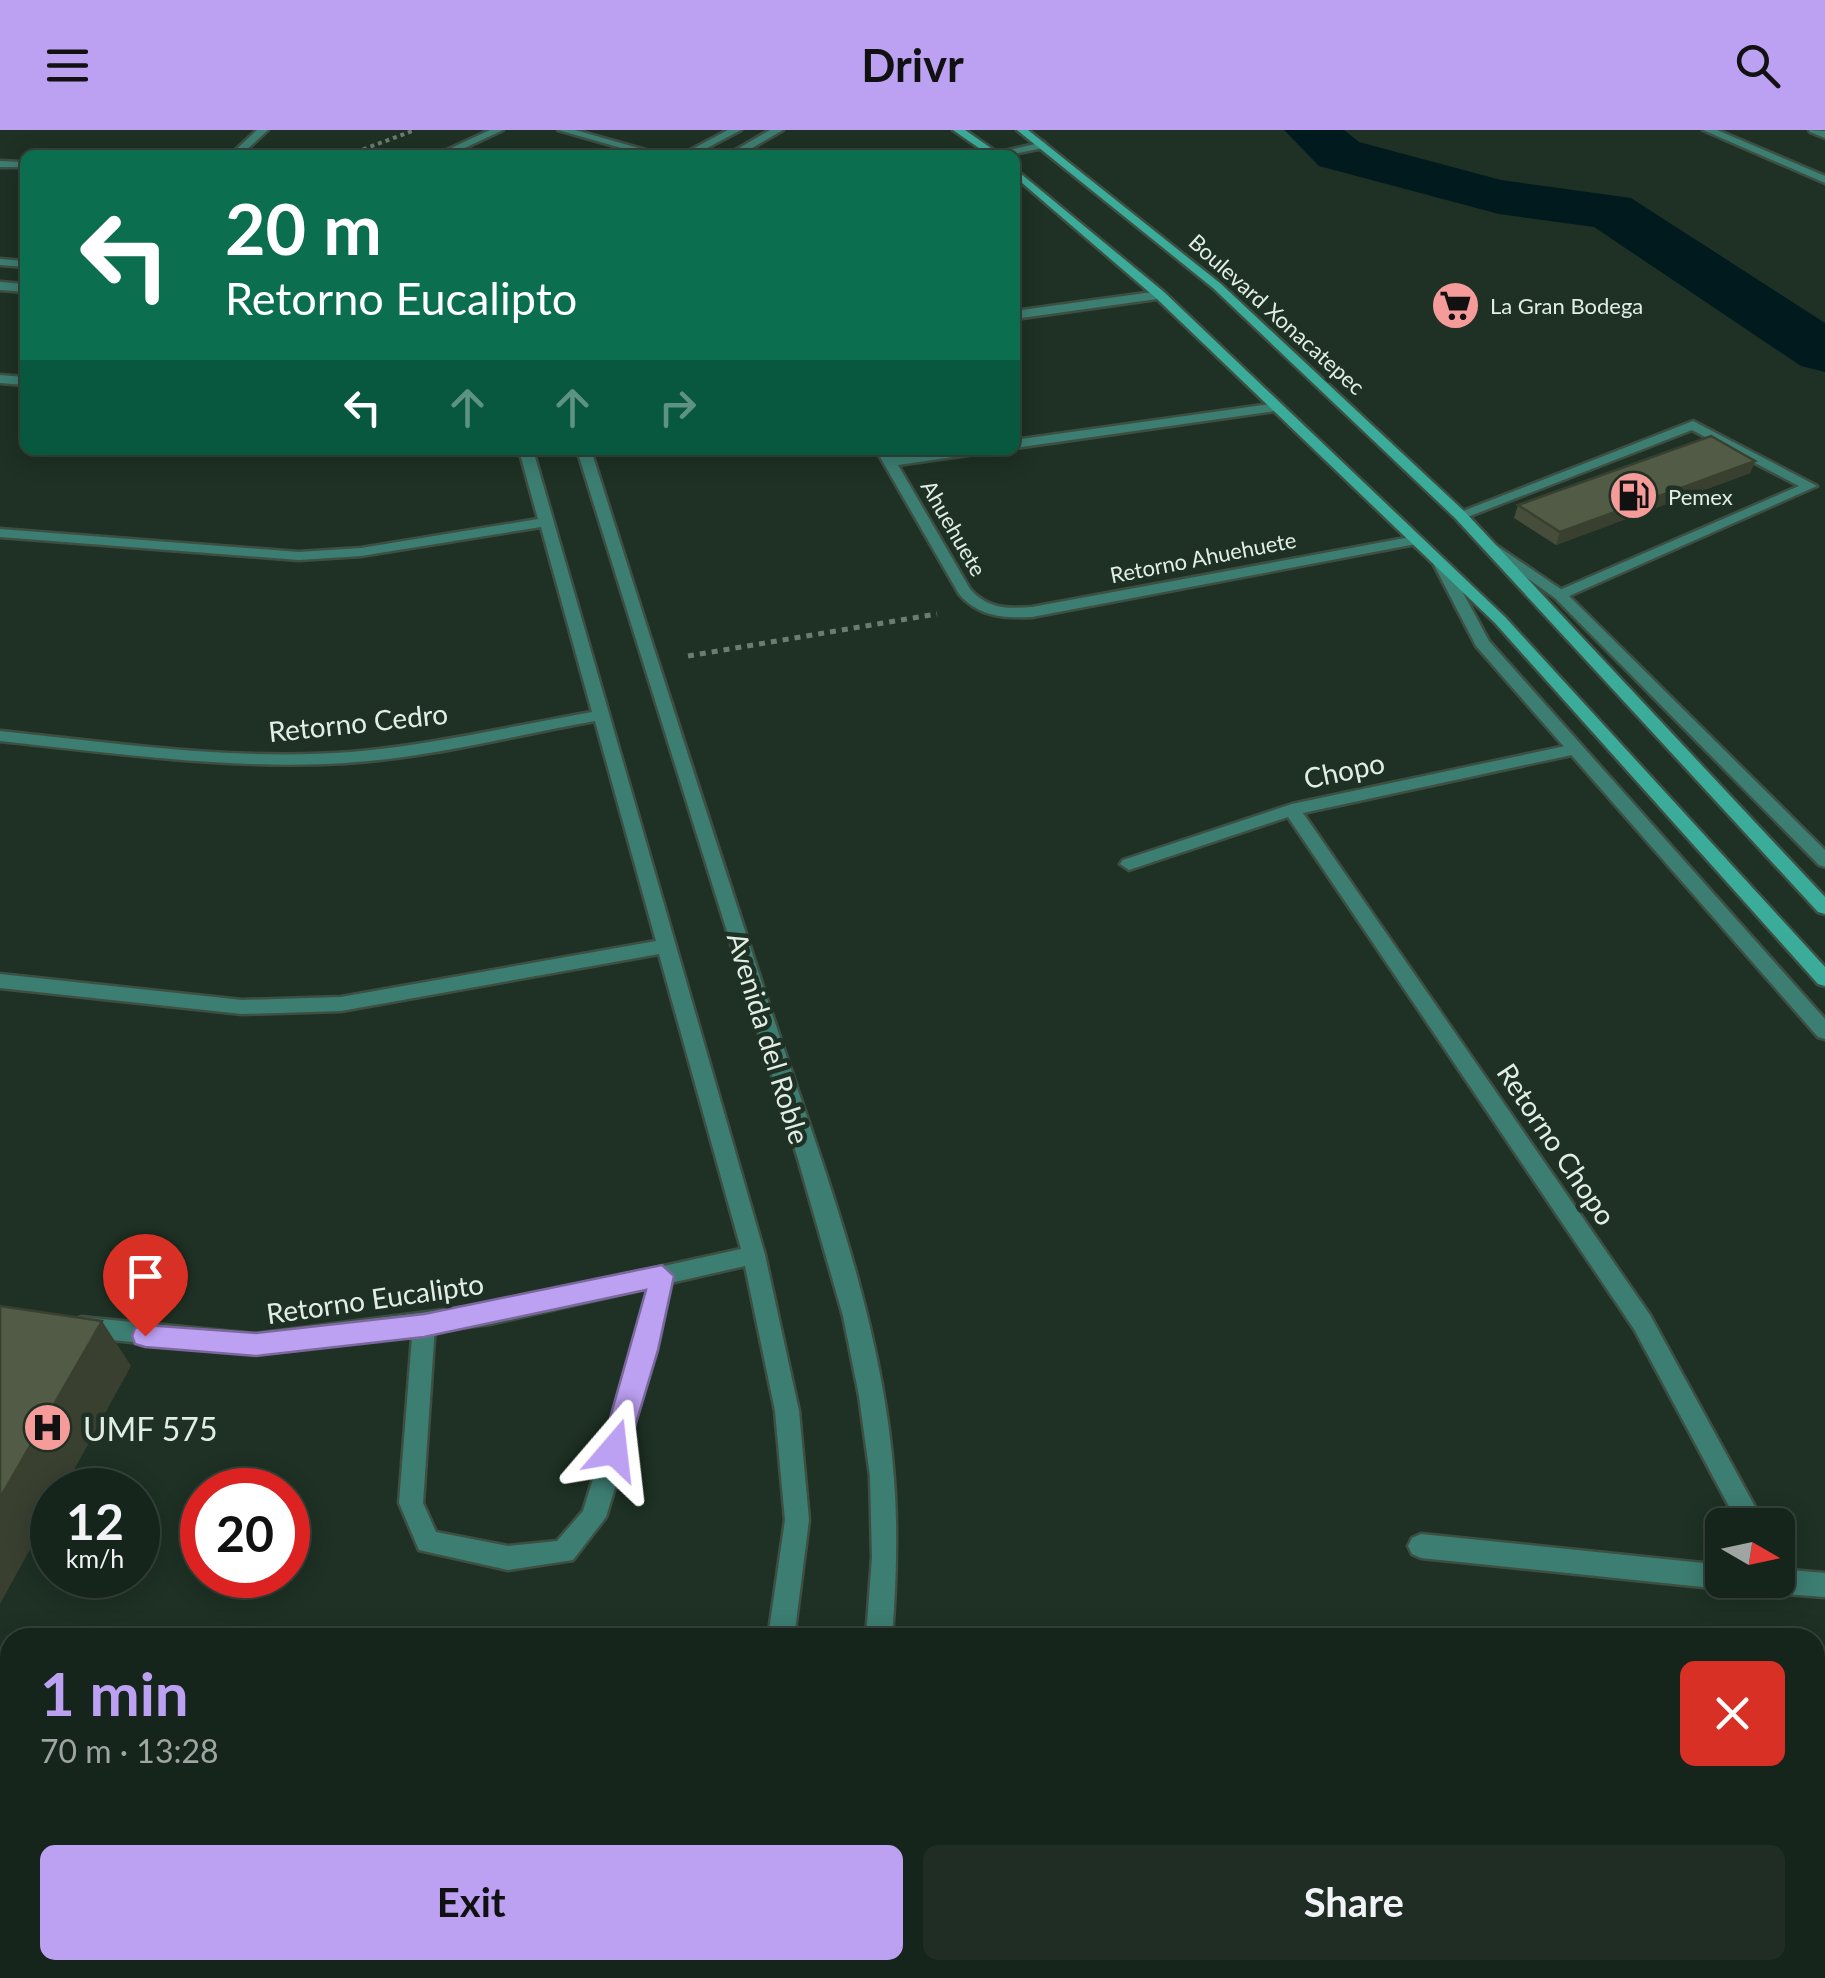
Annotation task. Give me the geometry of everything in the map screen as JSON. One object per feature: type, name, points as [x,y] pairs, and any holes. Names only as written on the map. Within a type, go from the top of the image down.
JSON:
[{"type":"main road","points":[[958,130],[987,150]]},
{"type":"main road","name":"Boulevard Xonacatepec","points":[[1022,130],[1216,286],[1490,544],[1546,612],[1825,908]]},
{"type":"main road","points":[[1020,176],[1160,295],[1500,620],[1825,979]]},
{"type":"street","points":[[241,150],[263,130]]},
{"type":"street","points":[[452,150],[498,130]]},
{"type":"street","points":[[563,130],[639,150]]},
{"type":"street","points":[[696,150],[736,130]]},
{"type":"street","points":[[741,150],[778,130]]},
{"type":"street","points":[[1708,130],[1825,180]]},
{"type":"street","points":[[1814,130],[1825,135]]},
{"type":"street","points":[[1019,150],[1044,145]]},
{"type":"street","points":[[0,164],[20,165]]},
{"type":"street","points":[[1020,314],[1160,295]]},
{"type":"street","points":[[1020,443],[1277,406]]},
{"type":"street","points":[[1460,515],[1693,425],[1810,486],[1560,594]]},
{"type":"street","points":[[527,455],[754,1256],[787,1410],[797,1520],[783,1628]]},
{"type":"street","name":"Avenida del Roble","points":[[586,455],[851,1300],[883,1459],[886,1585],[880,1628]]},
{"type":"street","name":"Ahuehuete","points":[[887,456],[977,608],[998,614]]},
{"type":"street","points":[[0,533],[299,556],[361,552],[546,522]]},
{"type":"street","name":"Retorno Ahuehuete","points":[[998,614],[1032,612],[1416,540]]},
{"type":"street","name":"Boulevard Xonacatepec","points":[[1490,544],[1560,594],[1825,861]]},
{"type":"street","points":[[1441,564],[1482,643],[1825,1032]]},
{"type":"street","name":"Retorno Cedro","points":[[0,736],[239,759],[317,760],[412,748],[601,715]]},
{"type":"street","name":"Chopo","points":[[1129,864],[1292,810],[1576,749]]},
{"type":"street","name":"Retorno Chopo","points":[[1292,810],[1642,1322],[1743,1508]]},
{"type":"street","points":[[0,981],[242,1007],[341,1004],[666,946]]},
{"type":"street","name":"Retorno Eucalipto","points":[[54,1322],[145,1336],[256,1344],[424,1326],[754,1256]]},
{"type":"street","points":[[424,1326],[424,1370],[411,1503],[428,1542],[508,1558],[564,1552],[594,1517],[645,1350],[662,1276]]},
{"type":"street","points":[[1421,1546],[1705,1574]]},
{"type":"street","points":[[1795,1582],[1825,1585]]},
{"type":"path","points":[[361,150],[414,130]]},
{"type":"path","points":[[650,662],[977,608]]},
{"type":"building","name":"Pemex","points":[[1711,436],[1755,461],[1560,532],[1518,505]]},
{"type":"building","points":[[0,1306],[102,1321],[0,1498]]},
{"type":"waterway","points":[[1311,130],[1339,154],[1499,197],[1610,211],[1825,352]]},
{"type":"place","name":"La Gran Bodega","points":[[1455,305]]},
{"type":"place","name":"Pemex","points":[[1633,496]]},
{"type":"place","name":"UMF 575","points":[[48,1428]]},
{"type":"route","points":[[145,1336],[256,1344],[424,1326],[662,1276],[645,1350],[614,1450]]}]
